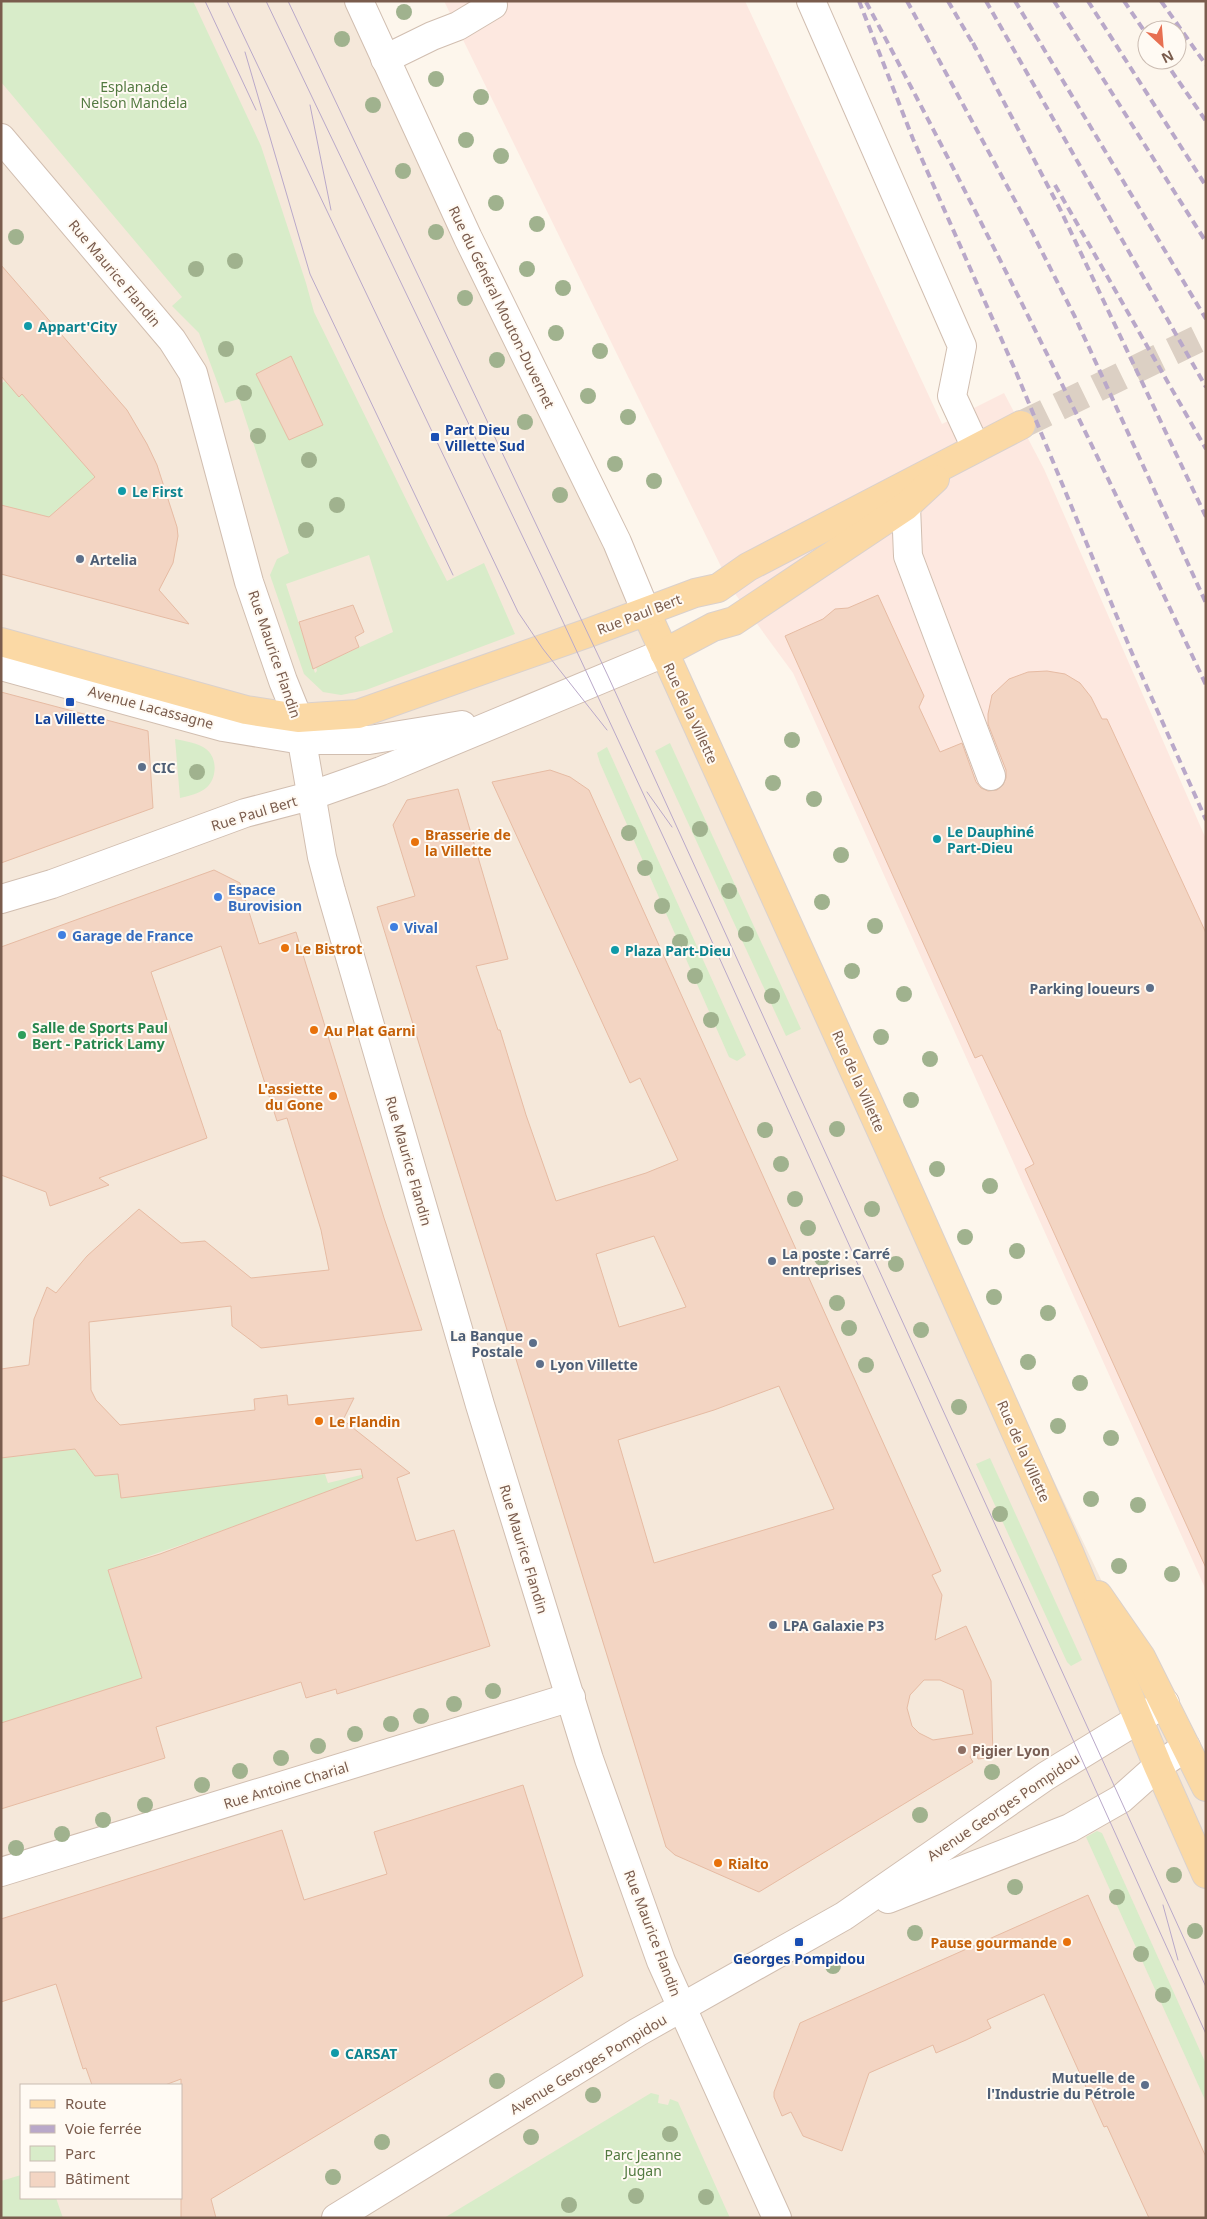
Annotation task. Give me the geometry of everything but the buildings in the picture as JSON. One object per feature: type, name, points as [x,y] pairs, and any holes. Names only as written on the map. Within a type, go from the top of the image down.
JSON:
[{"type":"main road","name":"Rue Paul Bert","points":[[300,729],[358,714],[695,594],[718,588],[748,567],[1021,425]]},
{"type":"main road","name":"Rue Paul Bert","points":[[664,653],[713,627],[734,621],[906,506],[968,453]]},
{"type":"main road","name":"Rue de la Villette","points":[[646,612],[890,1150],[1068,1552],[1158,1766],[1206,1874]]},
{"type":"main road","name":"Avenue Lacassagne","points":[[1,642],[246,710],[300,729]]},
{"type":"main road","name":"Rue de la Villette","points":[[1068,1552],[1142,1657],[1206,1787]]},
{"type":"street","name":"Rue du Général Mouton-Duvernet","points":[[359,1],[468,238],[617,542],[646,612]]},
{"type":"street","points":[[385,59],[432,36],[458,26],[493,5],[491,1]]},
{"type":"street","points":[[811,1],[962,346],[952,396],[968,453]]},
{"type":"street","name":"Rue Maurice Flandin","points":[[1,138],[172,340],[193,373],[249,582],[300,729],[322,857],[454,1316],[589,1759],[661,1961],[777,2218]]},
{"type":"street","points":[[906,506],[908,556],[992,776]]},
{"type":"street","name":"Rue Paul Bert","points":[[1,900],[52,884],[245,813],[310,796],[381,771],[664,653]]},
{"type":"street","name":"Avenue Lacassagne","points":[[1,666],[223,727],[300,729]]},
{"type":"street","name":"Rue Paul Bert","points":[[300,729],[369,740],[503,719]]},
{"type":"street","name":"Rue Antoine Charial","points":[[1,1872],[571,1697]]},
{"type":"street","name":"Avenue Georges Pompidou","points":[[336,2218],[682,2008],[844,1916],[1046,1776],[1165,1703]]},
{"type":"street","name":"Avenue Georges Pompidou","points":[[844,1916],[1070,1828],[1121,1799],[1158,1766],[1186,1747]]},
{"type":"shaded area","points":[[1,1],[344,1],[667,668],[1206,1800],[1206,2218],[1,2218]]},
{"type":"shaded area","points":[[444,1],[745,1],[942,424],[1004,393],[1044,469],[1206,839],[1206,1590],[793,673],[733,591]]},
{"type":"green space","name":"Esplanade Nelson Mandela","points":[[1,1],[193,1],[261,146],[314,312],[428,544],[447,581],[484,563],[515,634],[366,690],[341,695],[323,692],[304,674],[270,575],[277,559],[289,553],[239,399],[225,403],[199,333],[172,306],[182,297],[1,82]],"holes":[[[369,555],[393,632],[316,667],[317,671],[315,673],[286,584]]]},
{"type":"green space","points":[[5,381],[22,394],[95,477],[49,517],[1,505],[1,384]]},
{"type":"green space","points":[[175,739],[191,742],[206,749],[213,758],[215,768],[210,784],[206,788],[180,798]]},
{"type":"green space","points":[[670,743],[801,1029],[786,1036],[655,751]]},
{"type":"green space","points":[[607,747],[746,1055],[737,1061],[729,1057],[600,763],[597,753]]},
{"type":"green space","points":[[74,1442],[82,1459],[95,1476],[118,1474],[121,1497],[325,1474],[328,1483],[394,1467],[210,1535],[108,1570],[142,1678],[1,1723],[1,1458],[31,1455],[30,1443]]},
{"type":"green space","points":[[990,1458],[1082,1660],[1071,1666],[1067,1662],[976,1464]]},
{"type":"green space","points":[[1097,1831],[1102,1833],[1206,2064],[1206,2102],[1086,1837]]},
{"type":"green space","name":"Parc Jeanne Jugan","points":[[651,2093],[659,2095],[658,2103],[668,2105],[670,2099],[678,2102],[730,2218],[444,2218]]},
{"type":"green space","points":[[20,2175],[20,2199],[56,2199],[63,2218],[1,2218],[1,2181]]},
{"type":"tunnel","points":[[1021,425],[1206,335]]},
{"type":"tram line","points":[[205,1],[256,110]]},
{"type":"tram line","points":[[227,1],[518,612],[543,649],[607,730]]},
{"type":"tram line","points":[[266,1],[543,579],[704,924],[1206,2034]]},
{"type":"tram line","points":[[288,1],[608,676],[1206,1987]]},
{"type":"tram line","points":[[245,52],[310,274],[453,575]]},
{"type":"tram line","points":[[310,105],[331,210]]},
{"type":"tram line","points":[[647,792],[672,827]]},
{"type":"tram line","points":[[1163,1905],[1178,1960]]},
{"type":"railway","points":[[859,1],[913,139],[1016,372],[1134,658],[1206,820]]},
{"type":"railway","points":[[907,1],[1032,232],[1075,317],[1206,603]]},
{"type":"railway","points":[[948,1],[976,49]]},
{"type":"railway","points":[[986,1],[1206,387]]},
{"type":"railway","points":[[1015,1],[1206,319]]},
{"type":"railway","points":[[1054,1],[1206,242]]},
{"type":"railway","points":[[1088,1],[1206,186]]},
{"type":"railway","points":[[1124,1],[1137,20]]},
{"type":"railway","points":[[1161,1],[1206,65]]},
{"type":"railway","points":[[866,2],[955,171],[1040,341],[1206,685]]},
{"type":"railway","points":[[973,43],[1061,211],[1206,517]]},
{"type":"railway","points":[[1171,70],[1206,121]]},
{"type":"railway","points":[[1055,185],[1206,449]]},
{"type":"place","name":"Appart'City","points":[[28,326]]},
{"type":"place","name":"Part Dieu Villette Sud","points":[[435,437]]},
{"type":"place","name":"Le First","points":[[122,491]]},
{"type":"place","name":"Artelia","points":[[80,559]]},
{"type":"place","name":"La Villette","points":[[70,702]]},
{"type":"place","name":"CIC","points":[[142,767]]},
{"type":"place","name":"Le Dauphiné Part-Dieu","points":[[937,839]]},
{"type":"place","name":"Brasserie de la Villette","points":[[415,842]]},
{"type":"place","name":"Espace Burovision","points":[[218,897]]},
{"type":"place","name":"Vival","points":[[394,927]]},
{"type":"place","name":"Garage de France","points":[[62,935]]},
{"type":"place","name":"Le Bistrot","points":[[285,948]]},
{"type":"place","name":"Plaza Part-Dieu","points":[[615,950]]},
{"type":"place","name":"Parking loueurs","points":[[1150,988]]},
{"type":"place","name":"Au Plat Garni","points":[[314,1030]]},
{"type":"place","name":"Salle de Sports Paul Bert - Patrick Lamy","points":[[22,1035]]},
{"type":"place","name":"L'assiette du Gone","points":[[333,1096]]},
{"type":"place","name":"La poste : Carré entreprises","points":[[772,1261]]},
{"type":"place","name":"La Banque Postale","points":[[533,1343]]},
{"type":"place","name":"Lyon Villette","points":[[540,1364]]},
{"type":"place","name":"Le Flandin","points":[[319,1421]]},
{"type":"place","name":"LPA Galaxie P3","points":[[773,1625]]},
{"type":"place","name":"Pigier Lyon","points":[[962,1750]]},
{"type":"place","name":"Rialto","points":[[718,1863]]},
{"type":"place","name":"Georges Pompidou","points":[[799,1942]]},
{"type":"place","name":"Pause gourmande","points":[[1067,1942]]},
{"type":"place","name":"CARSAT","points":[[335,2053]]},
{"type":"place","name":"Mutuelle de l'Industrie du Pétrole","points":[[1145,2085]]}]
